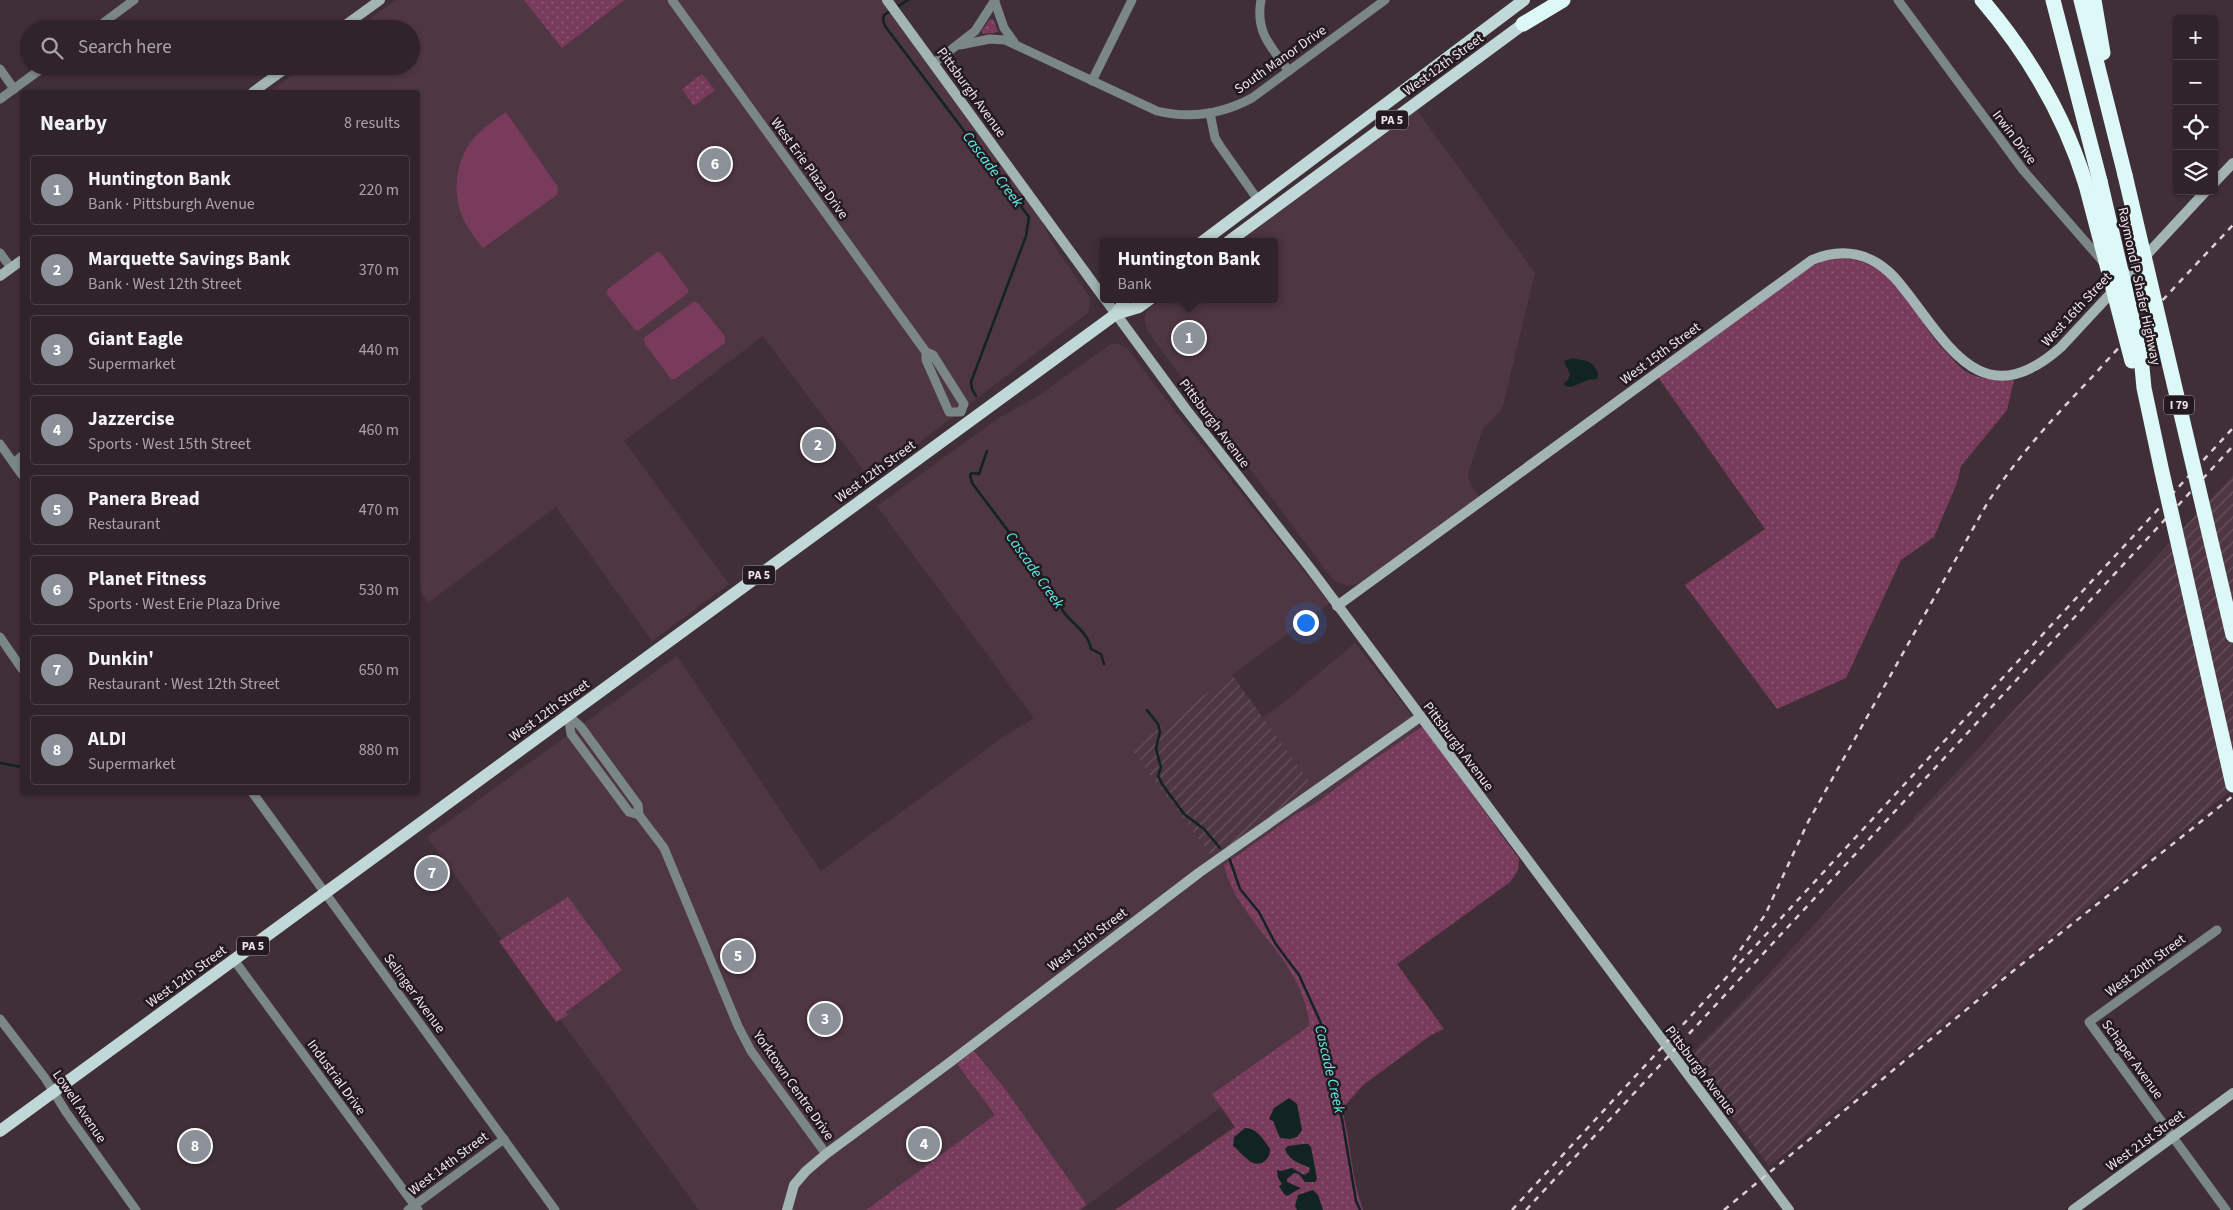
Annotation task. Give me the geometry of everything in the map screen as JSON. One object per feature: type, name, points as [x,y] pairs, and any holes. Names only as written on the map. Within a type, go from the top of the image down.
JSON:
[{"type":"highway","points":[[1523,24],[1563,0]]},
{"type":"highway","points":[[1982,0],[2019,49],[2052,103],[2077,156],[2093,183]]},
{"type":"highway","name":"Raymond P Shafer Highway","points":[[2053,0],[2093,183],[2141,357],[2144,388],[2233,785]]},
{"type":"highway","name":"Raymond P Shafer Highway","points":[[2081,0],[2125,175],[2233,636]]},
{"type":"highway","points":[[2094,0],[2125,175]]},
{"type":"main road","name":"West 12th Street","points":[[1207,238],[1524,0]]},
{"type":"main road","name":"West 12th Street","points":[[1233,238],[1556,0]]},
{"type":"main road","name":"West 12th Street","points":[[1116,314],[1123,303]]},
{"type":"main road","name":"West 12th Street","points":[[0,1131],[568,715],[964,417],[1116,314],[1139,307],[1144,303]]},
{"type":"street","points":[[107,20],[134,0]]},
{"type":"street","name":"West Erie Plaza Drive","points":[[672,0],[926,352],[933,355],[963,402],[964,417],[949,412],[926,360],[926,352]]},
{"type":"street","points":[[1092,81],[1132,0]]},
{"type":"street","points":[[1261,0],[1259,12],[1261,31],[1289,71]]},
{"type":"street","name":"South Manor Drive","points":[[960,45],[990,39],[1005,40],[1157,111],[1181,115],[1210,113],[1232,107],[1252,98],[1385,0]]},
{"type":"street","name":"Irwin Drive","points":[[1898,0],[2023,170],[2120,282]]},
{"type":"street","points":[[352,20],[377,1]]},
{"type":"street","name":"Pittsburgh Avenue","points":[[888,1],[1100,291]]},
{"type":"street","points":[[995,1],[1006,33],[1016,44]]},
{"type":"street","points":[[934,63],[960,45],[975,31],[995,1]]},
{"type":"street","points":[[0,69],[14,89]]},
{"type":"street","points":[[0,99],[33,75]]},
{"type":"street","points":[[256,90],[277,75]]},
{"type":"street","points":[[1210,113],[1216,138],[1220,146],[1258,200]]},
{"type":"street","points":[[2218,179],[2233,163]]},
{"type":"street","name":"West 16th Street","points":[[1992,374],[2014,375],[2026,372],[2045,362],[2202,195]]},
{"type":"street","name":"West 15th Street","points":[[1337,606],[1802,265],[1820,256],[1836,252],[1854,254],[1874,260],[1887,268],[1951,351],[1968,365],[1992,374]]},
{"type":"street","points":[[0,253],[11,268]]},
{"type":"street","points":[[0,276],[20,261]]},
{"type":"street","name":"Pittsburgh Avenue","points":[[1108,303],[1789,1210]]},
{"type":"street","points":[[0,444],[20,472]]},
{"type":"street","points":[[14,462],[20,458]]},
{"type":"street","points":[[0,637],[20,666]]},
{"type":"street","name":"Yorktown Centre Drive","points":[[568,715],[572,735],[629,812],[639,815],[668,856],[738,1026],[751,1051],[826,1154]]},
{"type":"street","name":"West 15th Street","points":[[788,1205],[799,1179],[826,1154],[938,1072],[1200,872],[1420,717]]},
{"type":"street","name":"Selinger Avenue","points":[[254,795],[324,894],[556,1210]]},
{"type":"street","name":"West 20th Street","points":[[2089,1022],[2217,930]]},
{"type":"street","name":"Industrial Drive","points":[[234,960],[414,1208]]},
{"type":"street","name":"Lowell Avenue","points":[[0,1019],[54,1092],[136,1210]]},
{"type":"street","name":"Schaper Avenue","points":[[2089,1022],[2226,1210]]},
{"type":"street","name":"West 21st Street","points":[[2073,1210],[2233,1093]]},
{"type":"street","name":"West 14th Street","points":[[414,1208],[504,1139]]},
{"type":"shaded area","points":[[396,0],[882,0],[1040,218],[1054,245],[1089,296],[1088,313],[864,485],[864,471],[763,336],[624,441],[729,584],[652,641],[556,507],[428,603],[420,590],[420,90],[272,90],[293,75],[420,75],[420,20],[368,20]]},
{"type":"shaded area","points":[[524,0],[624,0],[562,48]]},
{"type":"shaded area","points":[[990,19],[994,20],[998,32],[983,34],[982,30]]},
{"type":"shaded area","points":[[702,74],[715,90],[694,106],[682,89]]},
{"type":"shaded area","points":[[1417,110],[1535,273],[1502,410],[1483,428],[1468,473],[1470,483],[1479,497],[1358,584],[1348,586],[1333,580],[1147,330],[1144,318],[1147,310],[1156,303],[1278,303],[1278,238],[1244,238]]},
{"type":"shaded area","points":[[506,112],[558,187],[557,195],[483,248],[462,216],[457,197],[457,176],[463,156],[473,139]]},
{"type":"shaded area","points":[[657,252],[661,253],[688,289],[688,293],[639,330],[635,330],[606,293],[608,289]]},
{"type":"shaded area","points":[[1834,257],[1857,260],[1875,267],[1889,277],[1911,304],[1932,336],[1965,371],[1982,378],[2014,380],[2007,410],[1961,466],[1957,483],[1934,537],[1901,560],[1846,678],[1777,709],[1685,585],[1765,529],[1658,377],[1802,270]]},
{"type":"shaded area","points":[[693,302],[698,303],[725,336],[725,343],[675,379],[671,379],[645,344],[644,338]]},
{"type":"shaded area","points":[[1116,343],[1127,348],[1174,410],[1330,603],[1232,675],[1262,717],[1277,708],[1355,643],[1416,720],[1519,859],[1518,870],[1510,882],[1397,964],[1284,1061],[1087,1205],[1003,1086],[974,1051],[957,1064],[996,1115],[866,1210],[699,1210],[427,837],[677,656],[821,871],[1003,737],[1034,718],[877,506],[997,419],[1038,396],[1109,345]]},
{"type":"shaded area","points":[[1574,358],[1588,361],[1593,365],[1598,373],[1597,379],[1588,380],[1571,387],[1565,386],[1564,383],[1568,380],[1570,374],[1564,361]]},
{"type":"shaded area","points":[[2233,475],[2233,789],[1769,1166],[1688,1057],[1734,1011]]},
{"type":"shaded area","points":[[1232,675],[1312,785],[1213,858],[1131,749]]},
{"type":"shaded area","points":[[1423,726],[1519,859],[1518,870],[1510,882],[1397,964],[1444,1029],[1431,1035],[1363,1085],[1342,1109],[1356,1185],[1363,1210],[1115,1210],[1235,1127],[1212,1094],[1309,1026],[1309,1018],[1299,987],[1277,951],[1239,901],[1224,865],[1296,814],[1315,804]]},
{"type":"shaded area","points":[[568,897],[622,970],[566,1012],[568,1015],[556,1022],[499,941]]},
{"type":"shaded area","points":[[974,1051],[1003,1086],[1087,1205],[1079,1210],[866,1210],[995,1115],[957,1064]]},
{"type":"shaded area","points":[[1289,1098],[1297,1104],[1302,1130],[1297,1137],[1290,1139],[1280,1138],[1273,1121],[1269,1119],[1274,1108]]},
{"type":"shaded area","points":[[1245,1128],[1257,1132],[1270,1149],[1268,1158],[1261,1163],[1257,1164],[1248,1160],[1233,1146],[1234,1137]]},
{"type":"shaded area","points":[[1308,1144],[1311,1147],[1317,1179],[1315,1182],[1305,1182],[1299,1174],[1294,1173],[1287,1179],[1287,1182],[1301,1188],[1287,1196],[1279,1186],[1282,1184],[1278,1178],[1277,1170],[1281,1171],[1292,1168],[1304,1175],[1309,1172],[1310,1168],[1292,1159],[1285,1149],[1288,1146]]},
{"type":"shaded area","points":[[1313,1190],[1318,1195],[1323,1210],[1297,1210],[1295,1206],[1298,1195]]},
{"type":"waterway","name":"Cascade Creek","points":[[897,7],[908,0]]},
{"type":"waterway","name":"Cascade Creek","points":[[892,10],[884,15],[885,26],[1029,217],[1026,236],[971,382],[976,396]]},
{"type":"waterway","name":"Cascade Creek","points":[[987,451],[979,474],[972,473],[970,475],[972,483],[1054,592],[1063,611],[1087,638],[1091,649],[1101,654],[1104,664]]},
{"type":"waterway","name":"Cascade Creek","points":[[1147,710],[1158,724],[1160,732],[1156,748],[1161,768],[1158,775],[1162,784],[1184,814],[1204,829],[1220,848]]},
{"type":"waterway","points":[[0,763],[20,767]]},
{"type":"waterway","name":"Cascade Creek","points":[[1230,860],[1240,889],[1259,912],[1275,943],[1299,975],[1324,1030],[1334,1091],[1342,1119],[1356,1201],[1360,1210]]},
{"type":"railway","points":[[1733,960],[1765,915],[1808,822],[1988,502],[2024,452],[2051,421],[2233,225]]},
{"type":"railway","points":[[1512,1210],[2233,428]]},
{"type":"railway","points":[[1526,1210],[2233,446]]},
{"type":"railway","points":[[1724,1210],[2013,971],[2233,796]]},
{"type":"place","name":"Planet Fitness","points":[[715,164]]},
{"type":"place","name":"Huntington Bank","points":[[1189,338]]},
{"type":"place","name":"Marquette Savings Bank","points":[[818,445]]},
{"type":"place","name":"Dunkin'","points":[[432,873]]},
{"type":"place","name":"Panera Bread","points":[[738,956]]},
{"type":"place","name":"Giant Eagle","points":[[825,1019]]},
{"type":"place","name":"Jazzercise","points":[[924,1144]]},
{"type":"place","name":"ALDI","points":[[195,1146]]}]
